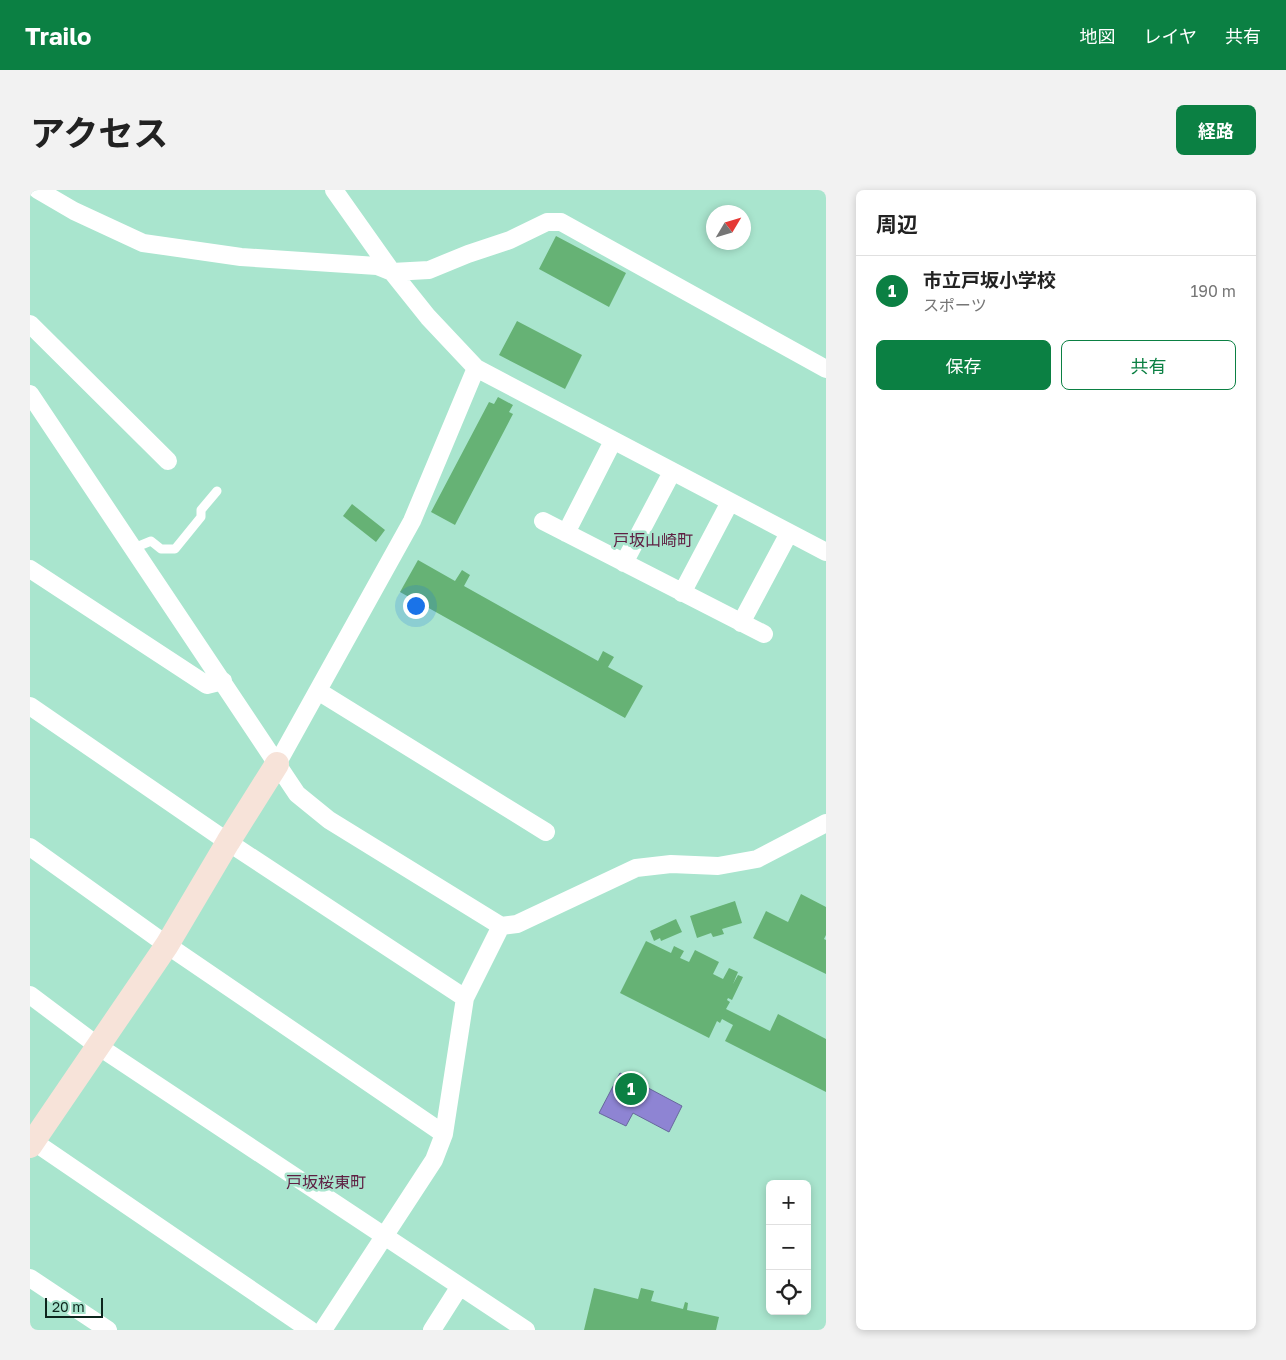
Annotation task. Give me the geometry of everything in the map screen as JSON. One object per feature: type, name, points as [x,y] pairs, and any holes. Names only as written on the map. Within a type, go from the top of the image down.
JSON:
[{"type":"street","points":[[38,190],[74,211],[143,243],[240,258],[377,266],[392,272],[429,270],[510,240],[547,222],[561,222],[826,368]]},
{"type":"street","points":[[334,190],[392,272],[428,317],[476,368],[826,552]]},
{"type":"street","points":[[30,324],[168,460]]},
{"type":"street","points":[[310,1330],[31,1142],[167,945],[277,764],[412,521],[476,368]]},
{"type":"street","points":[[30,394],[297,794],[329,820],[501,926],[517,924],[636,868],[671,864],[718,866],[757,859],[826,823]]},
{"type":"street","points":[[566,533],[613,441]]},
{"type":"street","points":[[624,563],[672,472]]},
{"type":"street","points":[[682,593],[730,502]]},
{"type":"street","points":[[543,521],[764,634]]},
{"type":"street","points":[[741,623],[789,533]]},
{"type":"street","points":[[30,569],[207,685],[223,681]]},
{"type":"street","points":[[318,691],[546,832]]},
{"type":"street","points":[[30,706],[228,842],[465,998]]},
{"type":"street","points":[[30,847],[167,945],[444,1134]]},
{"type":"street","points":[[323,1330],[434,1160],[444,1134],[465,998],[501,926]]},
{"type":"street","points":[[30,995],[98,1046],[526,1330]]},
{"type":"street","points":[[30,1278],[108,1330]]},
{"type":"street","points":[[432,1330],[460,1286]]},
{"type":"lane","points":[[134,548],[151,541],[160,549],[175,549],[201,517],[201,510],[217,491]]},
{"type":"shaded area","points":[[620,1073],[682,1106],[669,1132],[633,1113],[626,1126],[599,1113]]},
{"type":"building","points":[[556,236],[626,273],[609,307],[539,269]]},
{"type":"building","points":[[517,321],[582,355],[565,389],[499,355]]},
{"type":"building","points":[[498,397],[513,405],[509,412],[513,414],[455,525],[431,512],[489,402],[494,404]]},
{"type":"building","points":[[352,504],[385,530],[376,542],[343,516]]},
{"type":"building","points":[[418,560],[455,581],[462,570],[470,575],[464,586],[598,661],[603,651],[614,657],[608,667],[643,686],[625,718],[400,592]]},
{"type":"building","points":[[801,894],[826,907],[826,935],[824,939],[826,940],[826,974],[753,938],[766,911],[788,922]]},
{"type":"building","points":[[735,901],[742,923],[722,929],[724,934],[713,937],[711,933],[697,938],[690,916]]},
{"type":"building","points":[[676,919],[682,932],[661,941],[660,938],[654,941],[650,931]]},
{"type":"building","points":[[646,941],[671,953],[674,946],[684,951],[680,958],[689,962],[695,950],[719,962],[713,974],[723,979],[729,968],[738,972],[733,984],[738,975],[743,977],[732,1000],[728,998],[727,1000],[730,1002],[726,1009],[770,1031],[778,1014],[826,1039],[826,1092],[725,1041],[733,1025],[722,1019],[720,1023],[717,1021],[709,1038],[620,993]]},
{"type":"building","points":[[594,1288],[638,1299],[641,1288],[654,1291],[651,1301],[683,1309],[685,1302],[688,1303],[687,1310],[719,1317],[716,1330],[584,1330]]},
{"type":"place","name":"市立戸坂小学校","points":[[631,1089]]},
{"type":"district","name":"戸坂山崎町","points":[[653,540]]},
{"type":"district","name":"戸坂桜東町","points":[[326,1182]]}]
